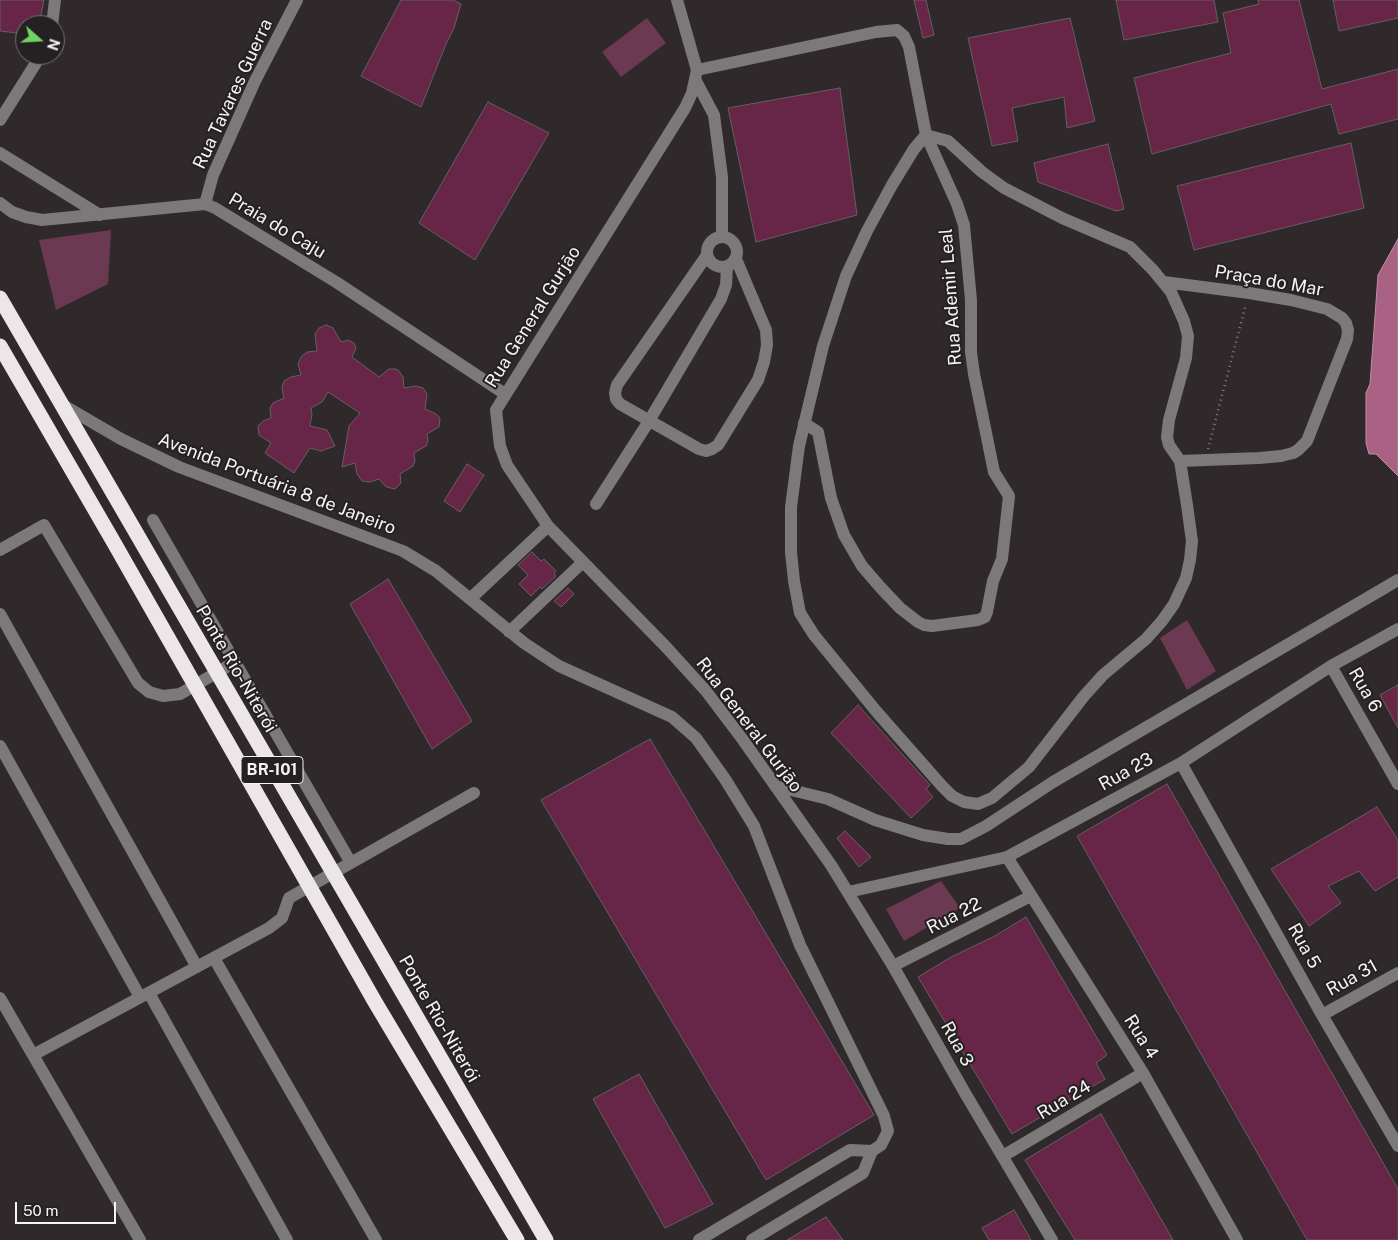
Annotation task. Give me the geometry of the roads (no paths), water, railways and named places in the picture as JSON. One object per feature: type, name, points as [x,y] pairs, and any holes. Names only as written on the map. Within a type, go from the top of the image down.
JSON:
[{"type":"highway","name":"Ponte Rio-Niterói","points":[[0,298],[546,1240]]},
{"type":"highway","name":"BR-101","points":[[0,346],[118,549],[375,1002],[517,1240]]},
{"type":"street","points":[[53,15],[55,0]]},
{"type":"street","name":"Rua Tavares Guerra","points":[[205,204],[214,175],[255,81],[297,0]]},
{"type":"street","points":[[677,0],[696,75],[714,115],[722,177],[722,236]]},
{"type":"street","name":"Rua Ademir Leal","points":[[696,75],[891,30],[897,30],[904,36],[908,47],[926,135],[957,204],[964,225],[971,300],[974,374],[994,472],[1009,496],[1002,559],[994,581],[987,612],[982,619],[932,626],[918,622],[900,608],[862,566],[844,535],[832,498],[820,437],[815,429],[804,423]]},
{"type":"street","points":[[0,120],[35,65]]},
{"type":"street","name":"Rua General Gurjão","points":[[696,75],[685,108],[496,410],[500,446],[507,465],[548,526],[667,648],[706,691],[831,865]]},
{"type":"street","points":[[926,135],[948,141],[982,172],[1004,188],[1062,218],[1130,247],[1164,282],[1171,292],[1184,321],[1188,336],[1186,358],[1169,420],[1167,437],[1169,445],[1180,461],[1192,541],[1186,578],[1174,604],[1162,621],[1146,639],[1103,675],[1084,696],[1029,767],[992,798],[978,804],[964,802],[952,796],[942,786],[876,711],[814,635],[800,613],[791,552],[791,507],[798,446],[823,346],[846,276],[867,231],[914,149],[926,135]]},
{"type":"street","points":[[0,153],[100,215]]},
{"type":"street","name":"Praia do Caju","points":[[0,204],[12,212],[42,220],[205,204],[225,213],[312,267],[505,394]]},
{"type":"street","points":[[596,504],[649,421],[721,299],[732,263],[737,254],[735,244],[727,237],[716,237],[708,244],[707,255],[617,385],[616,399],[620,404],[649,421],[706,451],[718,444],[758,380],[767,345],[766,330],[732,263]]},
{"type":"street","points":[[707,255],[712,264],[717,266],[732,263]]},
{"type":"street","name":"Praça do Mar","points":[[1164,282],[1249,293],[1291,300],[1327,309],[1342,318],[1348,330],[1347,339],[1306,440],[1298,450],[1281,456],[1180,461]]},
{"type":"street","name":"Avenida Portuária 8 de Janeiro","points":[[0,311],[51,398],[121,439],[178,467],[403,551],[436,571],[509,632],[559,666],[672,717],[696,738],[754,826],[800,945],[884,1116],[888,1131],[881,1145],[872,1151]]},
{"type":"street","points":[[153,520],[351,863]]},
{"type":"street","points":[[0,550],[44,525],[138,683],[149,692],[163,696],[180,694],[235,662]]},
{"type":"street","points":[[470,599],[548,526]]},
{"type":"street","points":[[509,632],[583,562]]},
{"type":"street","points":[[775,786],[828,800],[875,820],[922,835],[961,839],[986,826],[1053,782],[1398,580]]},
{"type":"street","points":[[0,614],[197,967]]},
{"type":"street","name":"Rua 23","points":[[848,892],[1007,857],[1181,763],[1331,666],[1398,628]]},
{"type":"street","name":"Rua 6","points":[[1331,666],[1398,784]]},
{"type":"street","points":[[0,746],[287,1240]]},
{"type":"street","name":"Rua 5","points":[[1181,763],[1322,1015],[1398,1146]]},
{"type":"street","points":[[33,1055],[269,928],[282,918],[289,898],[474,793]]},
{"type":"street","name":"Rua 4","points":[[1007,857],[1143,1073],[1237,1240]]},
{"type":"street","name":"Rua 3","points":[[831,865],[893,966],[964,1093],[1052,1240]]},
{"type":"street","name":"Rua 22","points":[[893,966],[1031,896]]},
{"type":"street","points":[[214,958],[376,1240]]},
{"type":"street","name":"Rua 31","points":[[1322,1015],[1398,973]]},
{"type":"street","points":[[0,998],[140,1240]]},
{"type":"street","name":"Rua 24","points":[[1003,1156],[1143,1073]]},
{"type":"street","points":[[699,1240],[850,1150],[872,1151],[863,1173],[752,1240]]}]
